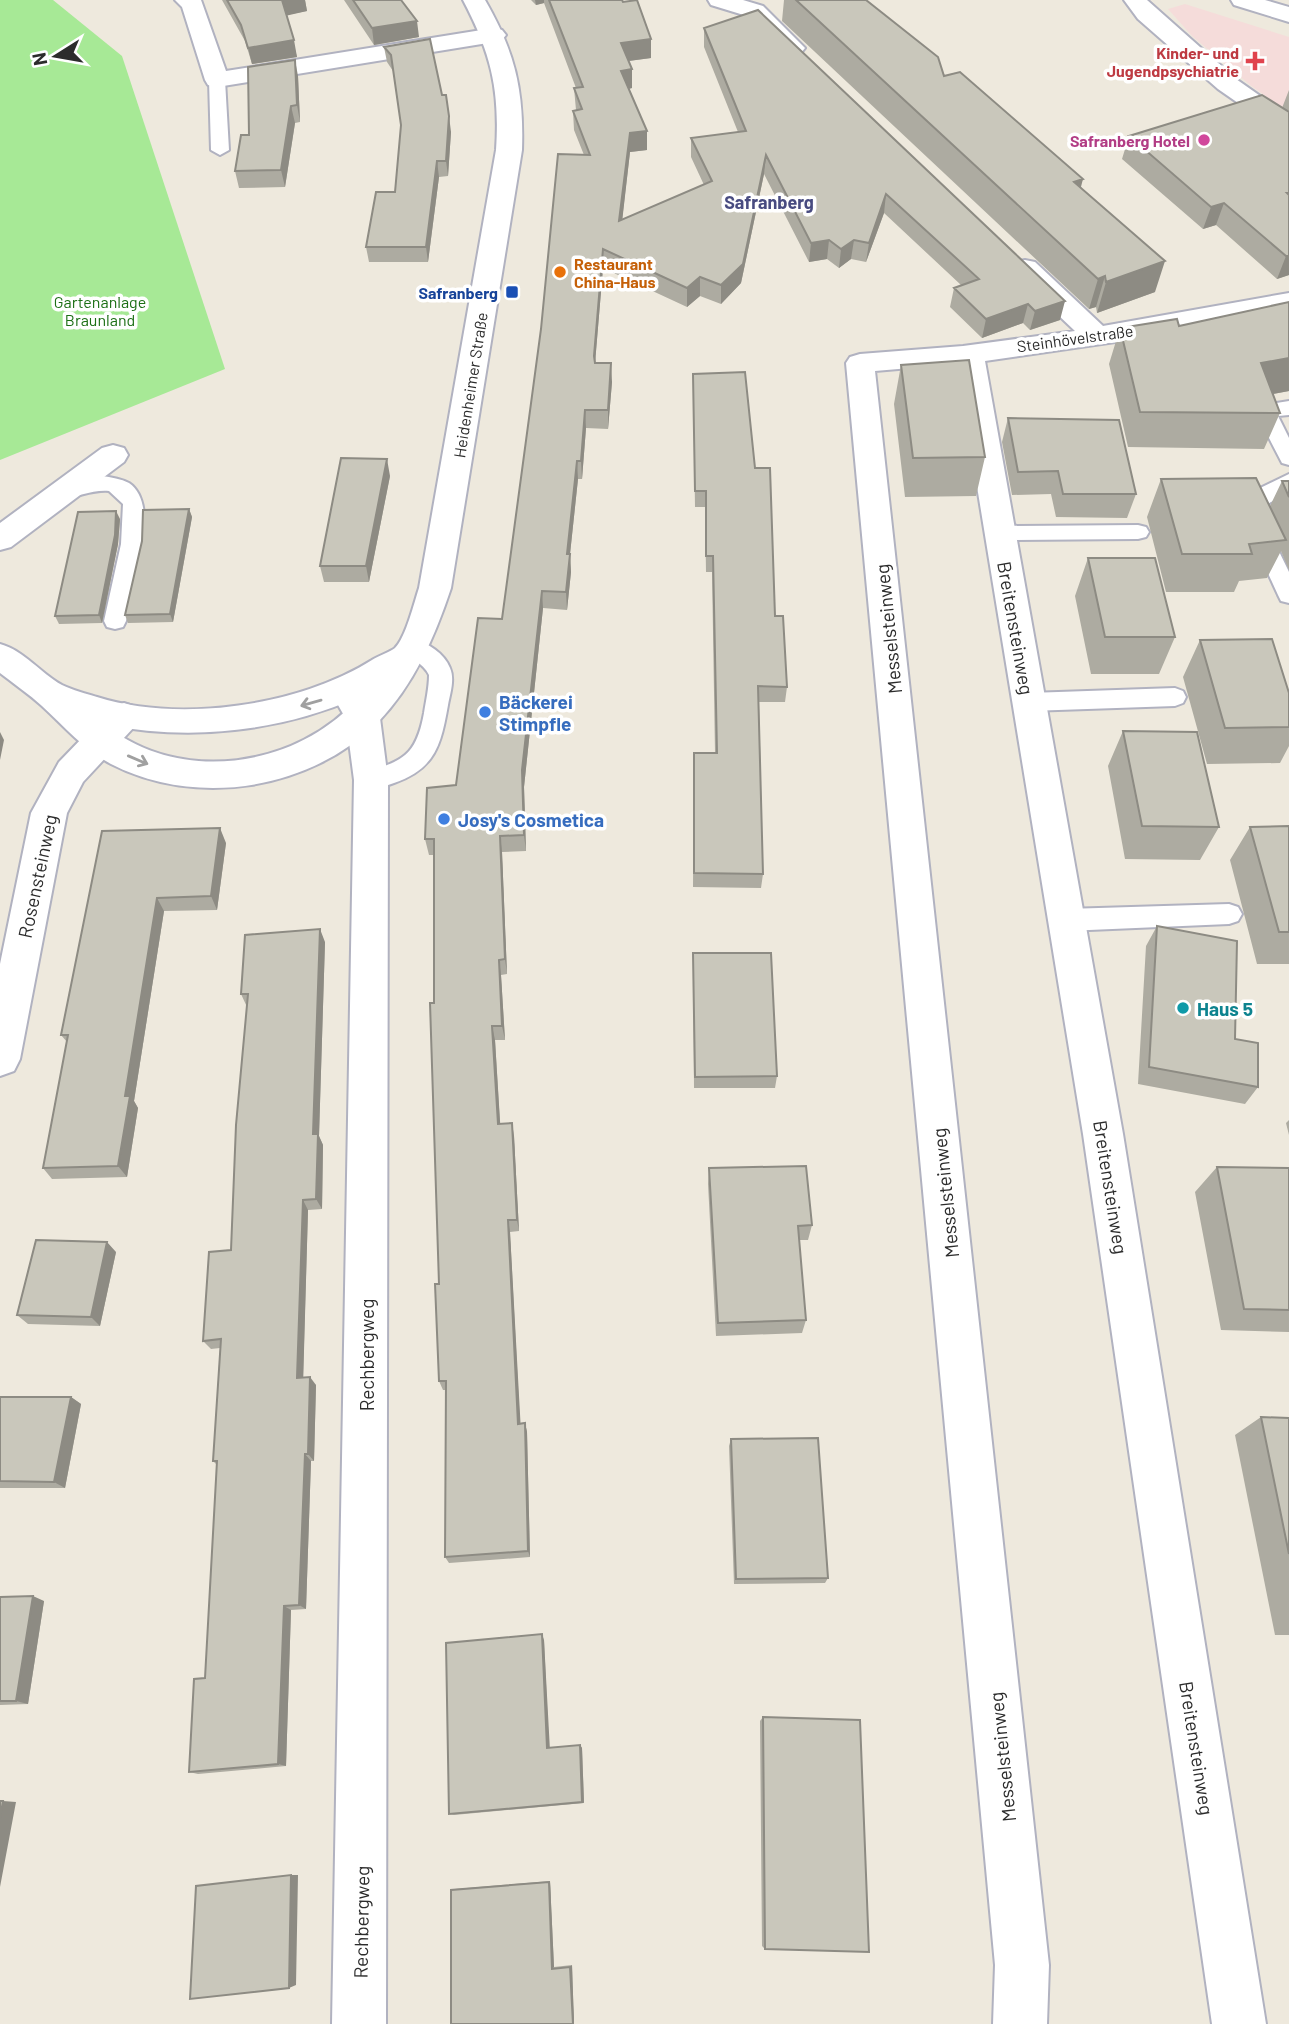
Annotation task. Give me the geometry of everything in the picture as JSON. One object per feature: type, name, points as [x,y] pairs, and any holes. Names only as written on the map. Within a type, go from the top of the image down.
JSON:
[{"type":"street","points":[[186,0],[192,4],[217,80],[494,35]]},
{"type":"street","name":"Heidenheimer Straße","points":[[0,656],[45,690],[112,728],[144,764],[195,775],[228,774],[279,766],[313,753],[336,740],[355,704],[383,693],[412,647],[435,588],[509,150],[511,98],[507,66],[494,35],[474,0]]},
{"type":"street","points":[[719,0],[755,12],[814,68]]},
{"type":"street","points":[[1135,0],[1146,14],[1227,84],[1289,127]]},
{"type":"street","points":[[1242,0],[1289,15]]},
{"type":"street","points":[[1005,249],[1097,336]]},
{"type":"street","name":"Steinhövelstraße","points":[[860,363],[909,361],[1097,336],[1289,302]]},
{"type":"street","name":"Breitensteinweg","points":[[969,353],[1103,1133],[1239,2024]]},
{"type":"street","name":"Messelsteinweg","points":[[860,363],[1022,1965],[1020,2024]]},
{"type":"street","points":[[0,540],[113,455]]},
{"type":"street","points":[[112,728],[248,716],[309,705],[355,704]]},
{"type":"street","name":"Rechbergweg","points":[[355,704],[371,780],[359,2024]]},
{"type":"street","name":"Rosensteinweg","points":[[0,1059],[49,813],[71,772],[112,728]]},
{"type":"lane","points":[[217,80],[220,150]]},
{"type":"lane","points":[[1289,408],[1265,411],[1289,457]]},
{"type":"lane","points":[[1289,481],[1263,495],[1248,508],[1289,595]]},
{"type":"lane","points":[[63,492],[88,484],[114,485],[129,496],[133,504],[134,522],[115,621]]},
{"type":"lane","points":[[1000,533],[1138,532]]},
{"type":"lane","points":[[371,780],[393,774],[411,765],[424,753],[431,739],[440,670],[427,655],[412,647]]},
{"type":"lane","points":[[1029,702],[1175,697]]},
{"type":"lane","points":[[1066,920],[1229,914]]},
{"type":"shaded area","name":"Kinder- und Jugendpsychiatrie","points":[[1185,4],[1289,37],[1289,113],[1250,85],[1192,36],[1168,9]]},
{"type":"green space","name":"Gartenanlage Braunland","points":[[0,0],[53,0],[122,56],[225,369],[0,460]]},
{"type":"building","points":[[227,0],[282,0],[294,40],[248,48],[241,25]]},
{"type":"building","points":[[353,0],[401,0],[417,21],[372,28]]},
{"type":"building","points":[[549,0],[637,0],[651,39],[621,43],[632,69],[621,71],[647,131],[630,133],[619,221],[712,181],[691,138],[746,131],[704,28],[758,10],[1065,301],[1035,311],[1028,304],[986,319],[954,288],[979,279],[886,194],[869,243],[854,240],[841,249],[829,240],[811,243],[766,155],[743,264],[721,285],[700,277],[687,288],[603,249],[594,356],[595,363],[611,363],[608,410],[585,410],[581,461],[577,461],[567,554],[570,554],[566,592],[542,591],[522,770],[524,835],[500,836],[505,959],[499,960],[502,1026],[492,1026],[498,1124],[512,1123],[517,1220],[508,1220],[518,1424],[525,1423],[528,1551],[445,1557],[446,1381],[439,1381],[435,1284],[439,1284],[430,1003],[434,1003],[434,839],[425,839],[427,788],[456,785],[478,618],[502,619],[541,329],[558,154],[590,155],[573,111],[582,109],[574,88],[583,87]]},
{"type":"building","points":[[796,0],[866,0],[938,57],[944,76],[960,72],[1083,179],[1074,182],[1165,261],[1106,282],[1105,276],[1098,279]]},
{"type":"building","points":[[430,39],[442,95],[446,95],[449,116],[446,161],[437,161],[426,247],[366,247],[376,192],[395,192],[401,125],[391,55],[384,47]]},
{"type":"building","points":[[295,60],[297,105],[291,106],[281,170],[235,171],[241,135],[249,135],[248,67]]},
{"type":"building","points":[[1262,95],[1289,112],[1289,256],[1224,203],[1211,207],[1129,136]]},
{"type":"building","points":[[1289,302],[1289,358],[1261,363],[1280,413],[1140,412],[1120,328],[1177,319],[1179,326]]},
{"type":"building","points":[[969,360],[985,457],[913,458],[901,365]]},
{"type":"building","points":[[745,372],[755,468],[770,468],[775,616],[783,616],[787,687],[758,686],[763,874],[694,873],[694,753],[717,753],[713,556],[706,556],[706,491],[695,491],[693,374]]},
{"type":"building","points":[[1008,418],[1119,420],[1136,494],[1063,494],[1058,471],[1018,472]]},
{"type":"building","points":[[341,458],[387,459],[366,566],[320,566]]},
{"type":"building","points":[[1256,478],[1286,540],[1249,544],[1252,554],[1182,554],[1161,479]]},
{"type":"building","points":[[1282,481],[1289,481],[1289,497]]},
{"type":"building","points":[[189,509],[170,614],[125,615],[142,541],[143,510]]},
{"type":"building","points":[[116,511],[115,535],[99,615],[55,616],[78,512]]},
{"type":"building","points":[[1088,558],[1155,558],[1175,637],[1105,637]]},
{"type":"building","points":[[1272,639],[1289,693],[1289,727],[1225,728],[1200,640]]},
{"type":"building","points":[[1123,731],[1197,732],[1219,827],[1142,826]]},
{"type":"building","points":[[1289,826],[1289,932],[1279,932],[1250,827]]},
{"type":"building","points":[[220,828],[211,896],[157,898],[125,1096],[130,1096],[118,1166],[43,1168],[68,1035],[61,1035],[102,831]]},
{"type":"building","name":"Haus 5","points":[[1157,926],[1237,941],[1235,1039],[1258,1043],[1258,1087],[1149,1067]]},
{"type":"building","points":[[320,929],[313,1134],[318,1134],[316,1199],[303,1200],[297,1378],[310,1377],[308,1454],[305,1454],[299,1605],[284,1606],[278,1764],[189,1772],[194,1679],[205,1678],[217,1461],[213,1461],[221,1339],[203,1341],[209,1252],[231,1250],[236,1125],[248,994],[241,994],[245,935]]},
{"type":"building","points":[[693,953],[771,953],[777,1076],[695,1077]]},
{"type":"building","points":[[806,1166],[812,1225],[798,1226],[806,1320],[718,1323],[709,1168]]},
{"type":"building","points":[[1217,1167],[1289,1168],[1289,1310],[1244,1309]]},
{"type":"building","points":[[36,1240],[107,1242],[91,1317],[17,1315]]},
{"type":"building","points":[[0,1397],[71,1397],[54,1482],[0,1481]]},
{"type":"building","points":[[1261,1417],[1289,1418],[1289,1554]]},
{"type":"building","points":[[818,1438],[828,1578],[736,1579],[731,1439]]},
{"type":"building","points":[[33,1596],[16,1701],[0,1701],[0,1597]]},
{"type":"building","points":[[542,1634],[547,1748],[580,1745],[582,1802],[449,1814],[446,1643]]},
{"type":"building","points":[[763,1717],[860,1720],[869,1952],[765,1949]]},
{"type":"building","points":[[291,1875],[289,1988],[190,1999],[196,1886]]},
{"type":"building","points":[[549,1882],[552,1969],[570,1967],[573,2024],[451,2024],[451,1890]]},
{"type":"place","name":"Kinder- und Jugendpsychiatrie","points":[[1255,61]]},
{"type":"place","name":"Safranberg Hotel","points":[[1204,140]]},
{"type":"place","name":"Restaurant China-Haus","points":[[560,272]]},
{"type":"place","name":"Safranberg","points":[[512,292]]},
{"type":"place","name":"Bäckerei Stimpfle","points":[[485,712]]},
{"type":"place","name":"Josy's Cosmetica","points":[[444,819]]},
{"type":"place","name":"Haus 5","points":[[1183,1008]]},
{"type":"district","name":"Safranberg","points":[[769,202]]}]
